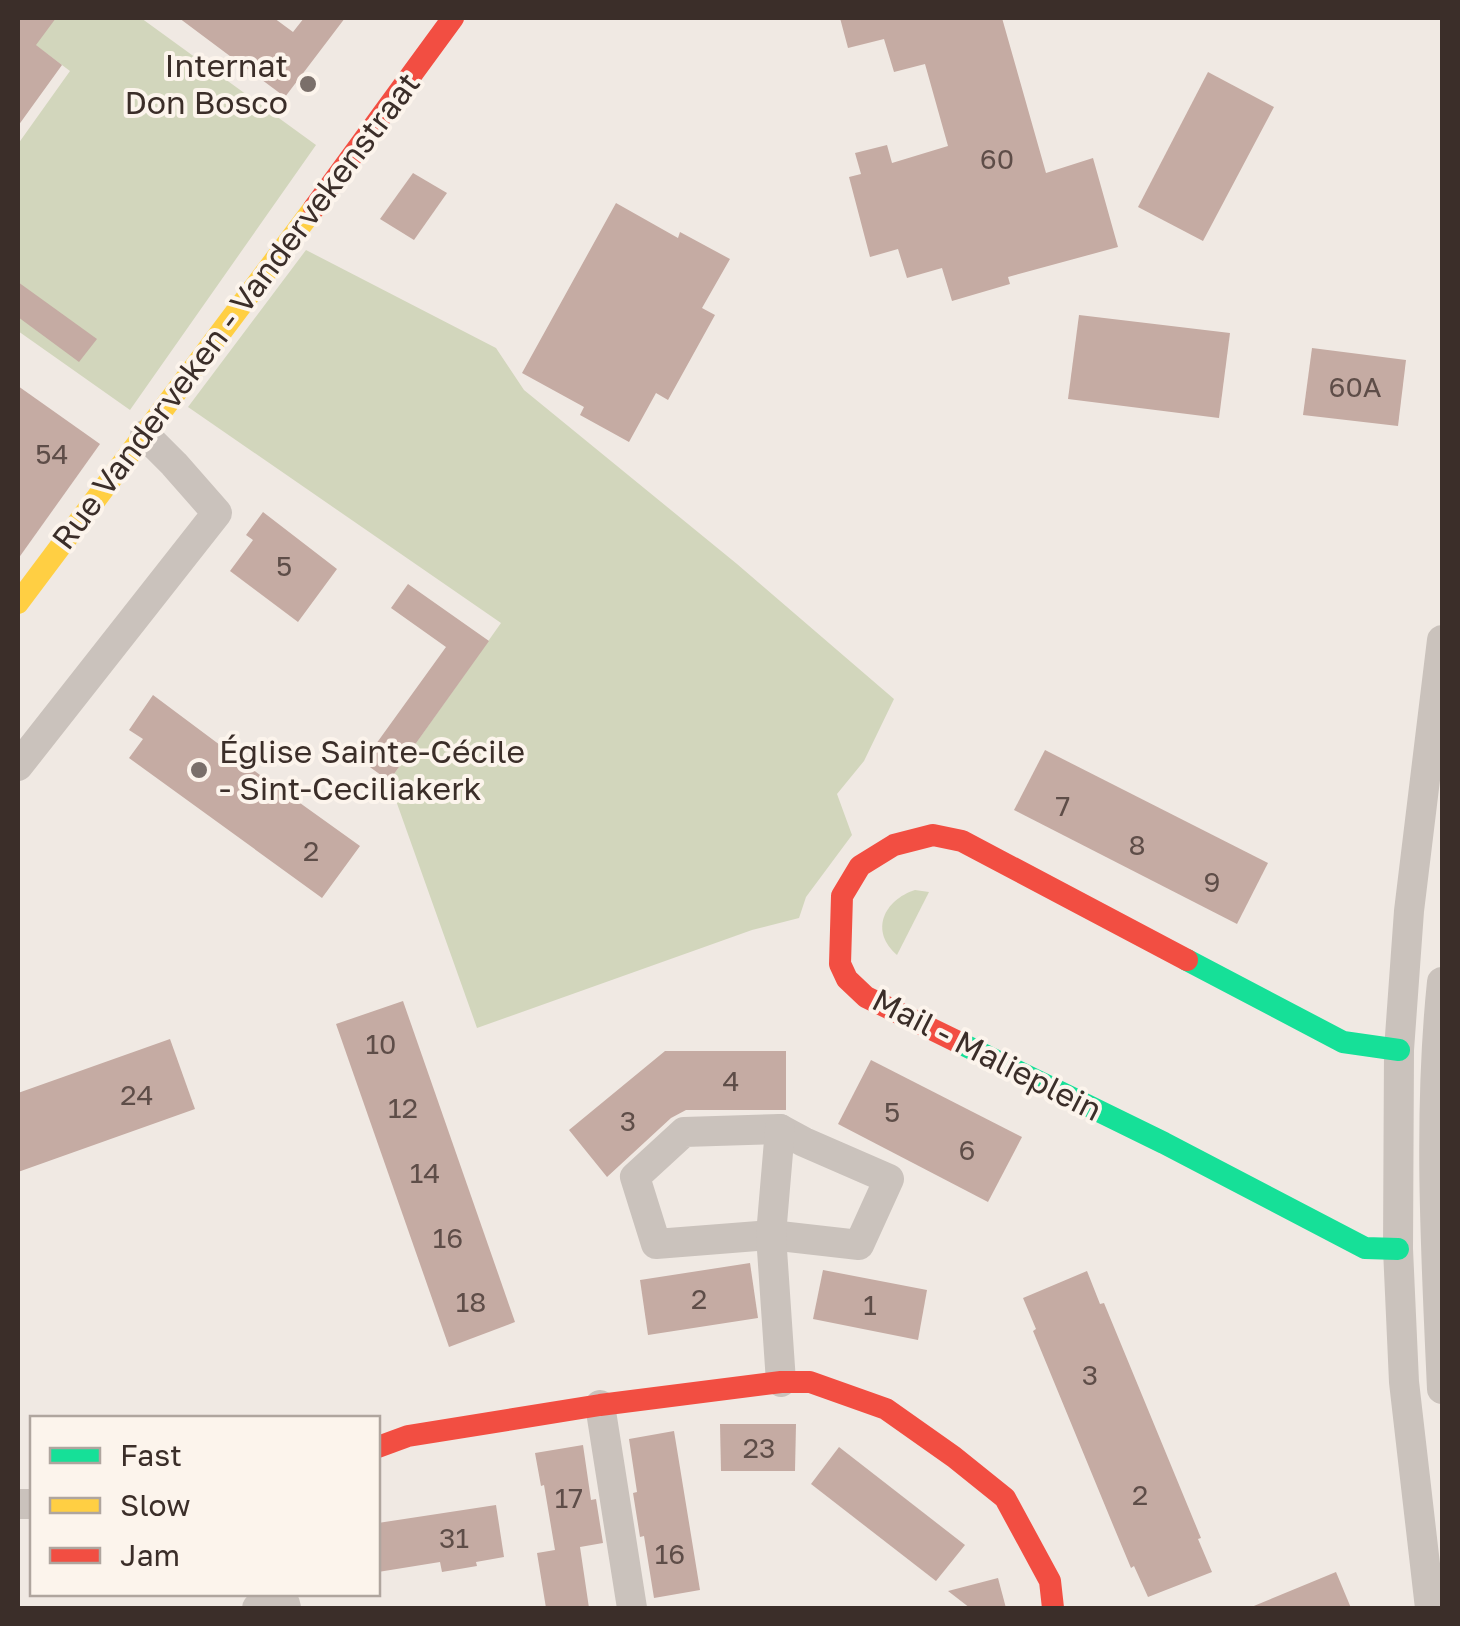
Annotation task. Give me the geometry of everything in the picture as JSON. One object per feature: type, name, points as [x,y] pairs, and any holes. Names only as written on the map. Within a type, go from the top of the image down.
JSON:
[{"type":"street","name":"Rue Vanderveken - Vandervekenstraat","points":[[18,604],[453,18]]},
{"type":"street","points":[[18,766],[217,513],[145,435]]},
{"type":"street","points":[[1430,1608],[1404,1382],[1398,1249],[1399,1050],[1409,910],[1442,640]]},
{"type":"street","name":"Mail - Malieplein","points":[[1398,1249],[1364,1248],[1164,1143],[866,997],[840,964],[842,896],[860,866],[894,845],[933,835],[962,842],[1343,1042],[1399,1050]]},
{"type":"street","points":[[1442,982],[1435,1121],[1442,1390]]},
{"type":"street","points":[[780,1129],[771,1235],[781,1382]]},
{"type":"street","points":[[780,1129],[889,1180],[860,1246],[771,1235],[656,1244],[636,1176],[684,1132],[780,1129]]},
{"type":"street","points":[[1403,1350],[1442,1348]]},
{"type":"street","points":[[380,1446],[408,1436],[600,1406],[781,1382],[810,1382],[886,1409],[954,1456],[1005,1498],[1050,1582],[1053,1608]]},
{"type":"street","points":[[600,1406],[632,1608]]},
{"type":"green space","points":[[18,18],[141,18],[316,145],[130,410],[18,331],[18,144],[70,71],[18,32]]},
{"type":"green space","points":[[306,250],[496,348],[524,390],[894,699],[864,761],[837,794],[852,835],[806,897],[799,918],[752,930],[477,1028],[389,781],[501,623],[188,407]]},
{"type":"green space","points":[[915,890],[929,892],[897,955],[884,936],[884,917],[895,901]]},
{"type":"building","points":[[18,18],[56,18],[36,45],[62,65],[18,126]]},
{"type":"building","points":[[179,18],[274,18],[293,32],[304,18],[345,18],[285,97]]},
{"type":"building","points":[[840,18],[1002,18],[1046,173],[1093,158],[1118,247],[1008,277],[1010,284],[952,301],[942,268],[907,278],[898,249],[870,257],[849,177],[861,174],[855,153],[887,145],[892,163],[948,146],[925,64],[894,72],[884,39],[848,48]]},
{"type":"building","points":[[1208,72],[1274,107],[1203,241],[1138,207]]},
{"type":"building","points":[[413,173],[447,193],[414,240],[380,219]]},
{"type":"building","points":[[616,203],[678,238],[680,232],[730,259],[702,308],[715,315],[668,400],[656,393],[629,442],[580,415],[584,407],[522,373]]},
{"type":"building","points":[[18,282],[97,339],[79,362],[18,317]]},
{"type":"building","points":[[1079,315],[1230,333],[1219,418],[1068,399]]},
{"type":"building","points":[[1312,348],[1406,360],[1398,426],[1303,415]]},
{"type":"building","points":[[18,386],[100,444],[18,559]]},
{"type":"building","points":[[263,512],[337,569],[298,622],[230,571],[253,540],[246,535]]},
{"type":"building","points":[[408,584],[489,641],[389,781],[363,762],[446,647],[391,608]]},
{"type":"building","points":[[153,695],[360,846],[322,898],[129,758],[143,739],[129,730]]},
{"type":"building","points":[[1045,750],[1268,863],[1237,924],[1014,810]]},
{"type":"building","points":[[403,1001],[515,1322],[449,1347],[336,1024]]},
{"type":"building","points":[[170,1039],[195,1109],[18,1172],[18,1093]]},
{"type":"building","points":[[665,1051],[786,1051],[786,1110],[686,1110],[671,1118],[607,1177],[569,1130]]},
{"type":"building","points":[[871,1060],[1022,1137],[988,1202],[838,1124]]},
{"type":"building","points":[[750,1263],[758,1318],[648,1335],[640,1280]]},
{"type":"building","points":[[823,1270],[927,1290],[918,1340],[813,1319]]},
{"type":"building","points":[[1087,1271],[1100,1304],[1104,1303],[1212,1572],[1148,1597],[1113,1525],[1023,1298]]},
{"type":"building","points":[[720,1424],[796,1424],[795,1471],[721,1471]]},
{"type":"building","points":[[674,1431],[700,1590],[654,1598],[633,1493],[637,1492],[629,1439]]},
{"type":"building","points":[[583,1445],[591,1500],[596,1499],[603,1543],[580,1547],[589,1608],[546,1608],[537,1553],[555,1550],[535,1453]]},
{"type":"building","points":[[839,1447],[965,1545],[936,1581],[811,1484]]},
{"type":"building","points":[[496,1505],[504,1557],[442,1572],[440,1562],[380,1572],[380,1523]]},
{"type":"building","points":[[1336,1572],[1351,1608],[1249,1608]]},
{"type":"building","points":[[998,1578],[1006,1608],[970,1608],[948,1591]]},
{"type":"traffic: fast","points":[[1187,960],[1343,1042],[1399,1050]]},
{"type":"traffic: fast","points":[[958,1042],[1365,1248],[1398,1249]]},
{"type":"traffic: slow","points":[[18,603],[314,208]]},
{"type":"traffic: jam","points":[[314,208],[453,18]]},
{"type":"traffic: jam","points":[[958,1042],[866,997],[847,979],[840,964],[842,896],[860,866],[894,845],[933,835],[962,841],[1187,960]]},
{"type":"traffic: jam","points":[[380,1446],[408,1436],[600,1405],[781,1382],[810,1382],[886,1409],[1005,1498],[1050,1581],[1053,1608]]},
{"type":"place","name":"Internat Don Bosco","points":[[308,84]]},
{"type":"place","name":"Église Sainte-Cécile - Sint-Ceciliakerk","points":[[199,770]]}]
